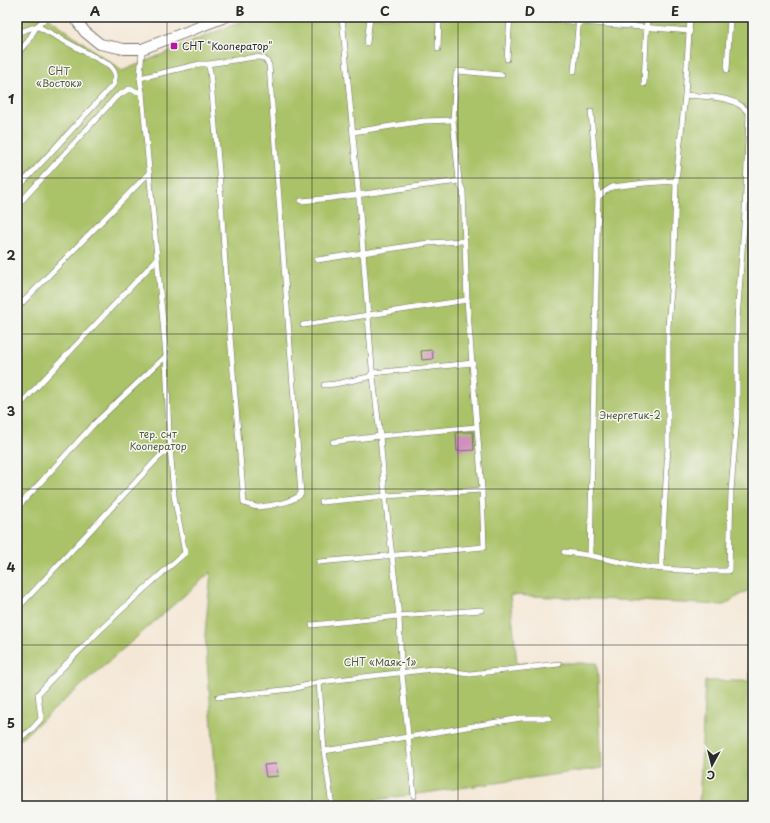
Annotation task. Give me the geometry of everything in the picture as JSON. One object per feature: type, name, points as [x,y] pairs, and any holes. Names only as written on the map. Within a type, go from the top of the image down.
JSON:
[{"type":"street","points":[[74,17],[85,32],[100,44],[124,49],[142,49],[225,17]]},
{"type":"lane","points":[[17,54],[28,41],[37,26],[47,17]]},
{"type":"lane","points":[[342,17],[359,195],[369,315],[372,373],[399,616],[402,674],[414,796]]},
{"type":"lane","points":[[367,44],[370,17]]},
{"type":"lane","points":[[438,49],[439,17]]},
{"type":"lane","points":[[507,59],[510,17]]},
{"type":"lane","points":[[521,17],[579,20],[690,31]]},
{"type":"lane","points":[[644,84],[647,17]]},
{"type":"lane","points":[[661,568],[668,446],[668,326],[674,256],[676,181],[685,95],[690,17]]},
{"type":"lane","points":[[727,70],[730,17]]},
{"type":"lane","points":[[574,71],[579,20]]},
{"type":"lane","points":[[17,33],[37,26],[109,65],[115,71],[116,79],[113,85],[17,189]]},
{"type":"lane","points":[[17,740],[30,731],[41,719],[38,694],[62,668],[127,605],[184,553],[174,496],[170,448],[166,356],[140,78],[142,49]]},
{"type":"lane","points":[[140,78],[200,64],[255,57],[263,57],[269,65],[301,494],[297,498],[287,502],[259,507],[250,506],[244,502],[229,324],[219,171],[210,71],[208,64]]},
{"type":"lane","points":[[318,562],[484,547],[482,490],[476,427],[464,241],[463,191],[459,181],[453,120],[456,74],[458,71],[502,75]]},
{"type":"lane","points":[[17,206],[116,97],[129,89],[142,93]]},
{"type":"lane","points":[[564,552],[590,555],[645,567],[729,571],[731,491],[737,417],[737,319],[745,212],[749,114],[745,107],[733,100],[685,95]]},
{"type":"lane","points":[[590,555],[598,197],[591,112]]},
{"type":"lane","points":[[353,132],[424,121],[453,120]]},
{"type":"lane","points":[[17,308],[149,173]]},
{"type":"lane","points":[[301,201],[339,198],[459,181]]},
{"type":"lane","points":[[598,197],[612,187],[676,181]]},
{"type":"lane","points":[[317,260],[428,243],[464,241]]},
{"type":"lane","points":[[17,408],[157,259]]},
{"type":"lane","points":[[303,325],[468,300]]},
{"type":"lane","points":[[17,508],[94,424],[166,356]]},
{"type":"lane","points":[[324,384],[335,384],[358,380],[369,377],[372,373],[473,363]]},
{"type":"lane","points":[[333,442],[476,427]]},
{"type":"lane","points":[[17,609],[158,458],[170,448]]},
{"type":"lane","points":[[322,502],[385,496],[482,490]]},
{"type":"lane","points":[[312,625],[399,616],[481,610]]},
{"type":"lane","points":[[218,697],[292,689],[319,682],[402,674],[433,669],[446,669],[456,673],[470,674],[559,664]]},
{"type":"lane","points":[[319,682],[324,751],[332,806]]},
{"type":"lane","points":[[324,751],[521,718],[549,718]]},
{"type":"green space","points":[[17,17],[48,17],[122,71],[252,17],[753,17],[753,587],[724,605],[510,595],[517,663],[597,663],[602,768],[332,806],[218,806],[205,634],[211,572],[17,742],[17,186],[75,122],[17,184]]},
{"type":"green space","points":[[753,653],[753,806],[699,806],[705,681],[749,681]]},
{"type":"building","points":[[432,350],[433,359],[422,360],[421,351]]},
{"type":"building","points":[[456,432],[473,432],[474,450],[457,451]]},
{"type":"building","points":[[276,764],[278,776],[266,777],[264,765]]},
{"type":"place","name":"СНТ \"Кооператор\"","points":[[174,46]]},
{"type":"park label","name":"СНТ «Восток»","points":[[59,76]]},
{"type":"park label","name":"Энергетик-2","points":[[630,415]]},
{"type":"park label","name":"тер. снт Кооператор","points":[[158,440]]},
{"type":"park label","name":"СНТ «Маяк-1»","points":[[380,662]]}]
